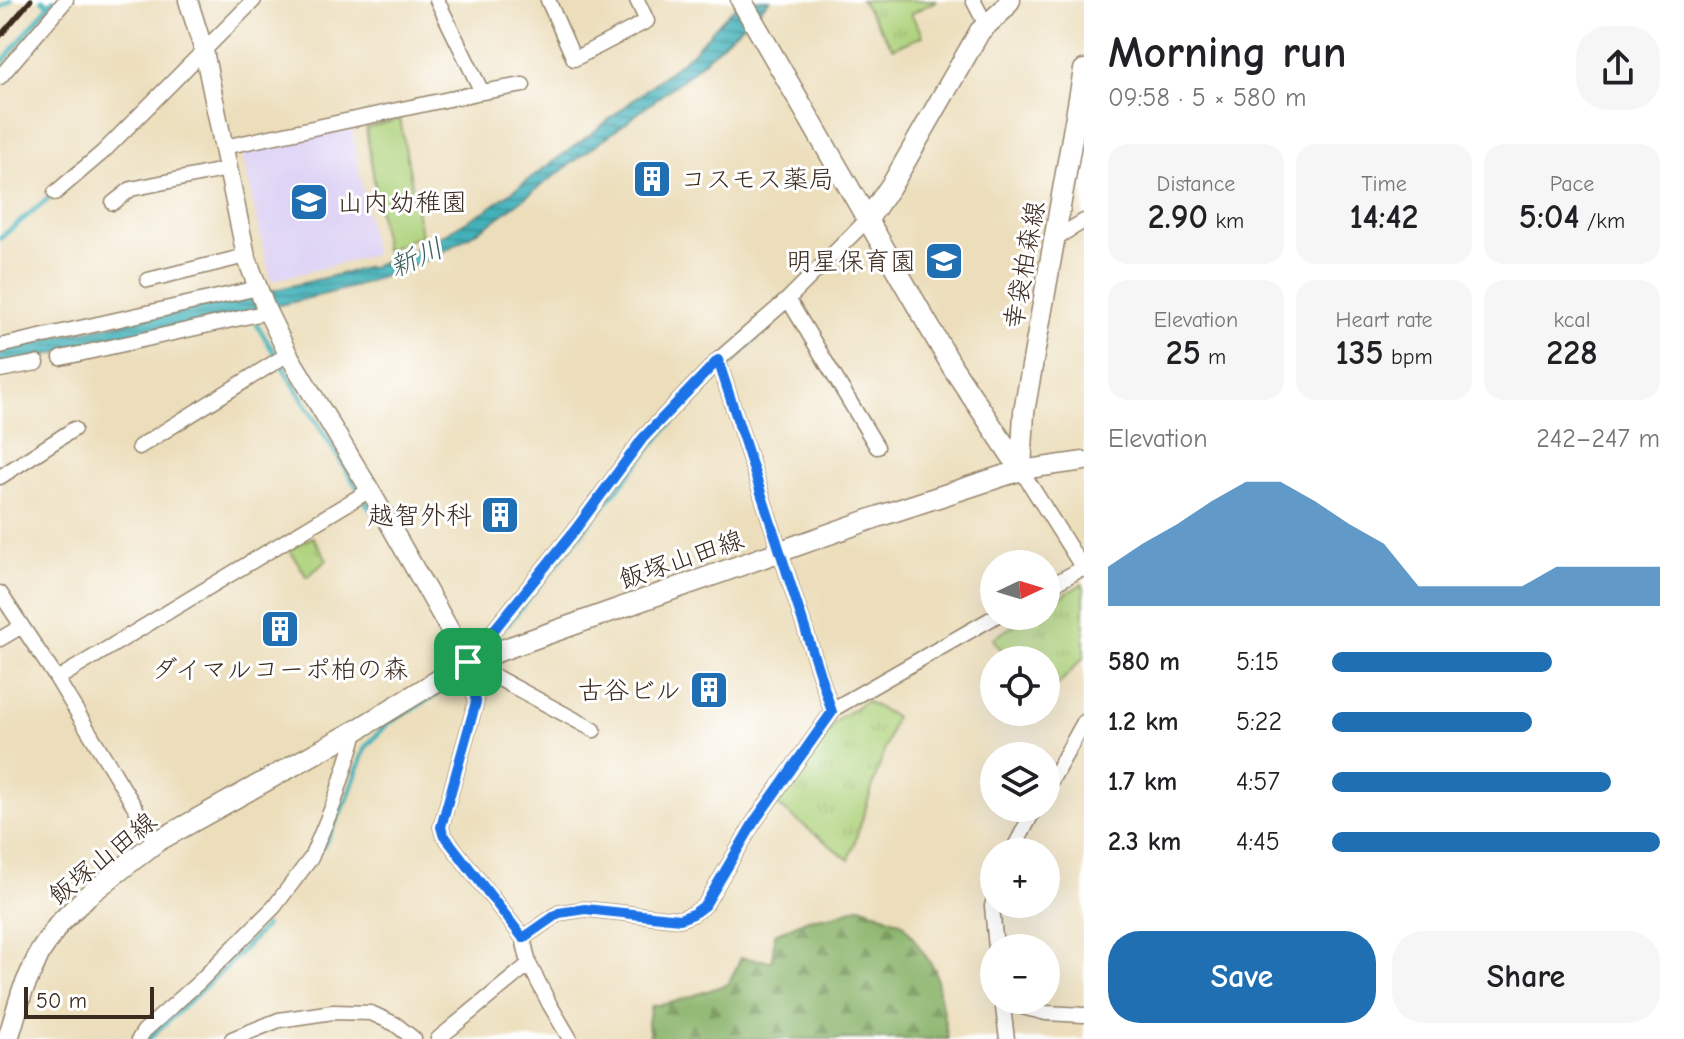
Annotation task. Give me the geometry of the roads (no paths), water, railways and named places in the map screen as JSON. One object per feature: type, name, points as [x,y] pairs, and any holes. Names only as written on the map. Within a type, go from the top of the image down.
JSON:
[{"type":"main road","points":[[741,0],[953,368],[1021,470]]},
{"type":"main road","points":[[868,219],[894,181],[980,31],[1010,0]]},
{"type":"main road","name":"幸袋柏森線","points":[[1021,470],[1024,412],[1084,70]]},
{"type":"main road","name":"飯塚山田線","points":[[8,1039],[22,992],[40,952],[59,924],[87,896],[156,842],[357,730],[468,662],[880,516],[1021,470]]},
{"type":"street","points":[[188,0],[204,51],[246,256],[267,311],[288,354],[468,662],[476,702],[441,827],[443,834],[523,938],[529,964],[570,1039]]},
{"type":"street","points":[[55,193],[103,152],[254,0]]},
{"type":"street","points":[[437,0],[482,92]]},
{"type":"street","points":[[548,0],[574,59],[647,21],[637,0]]},
{"type":"street","points":[[973,0],[986,25]]},
{"type":"street","points":[[0,77],[58,3]]},
{"type":"street","points":[[224,147],[523,85]]},
{"type":"street","points":[[113,203],[131,189],[228,169]]},
{"type":"street","points":[[468,662],[575,530],[643,438],[718,360],[792,305],[868,219]]},
{"type":"street","points":[[1054,239],[1084,221]]},
{"type":"street","points":[[148,280],[246,256]]},
{"type":"street","points":[[0,346],[259,289]]},
{"type":"street","points":[[792,305],[877,447]]},
{"type":"street","points":[[61,358],[267,311]]},
{"type":"street","points":[[139,447],[288,354]]},
{"type":"street","points":[[718,360],[832,712]]},
{"type":"street","points":[[0,370],[37,363]]},
{"type":"street","points":[[0,477],[74,429]]},
{"type":"street","points":[[1060,581],[1083,569],[1021,470],[1084,461]]},
{"type":"street","points":[[57,679],[370,490]]},
{"type":"street","points":[[0,593],[57,679],[156,842]]},
{"type":"street","points":[[523,938],[559,913],[585,909],[680,919],[693,914],[705,905],[754,822],[835,708],[980,625]]},
{"type":"street","points":[[0,639],[22,626]]},
{"type":"street","points":[[468,662],[594,730]]},
{"type":"street","points":[[1060,765],[1084,722]]},
{"type":"street","points":[[139,1039],[274,907],[311,858],[334,803],[357,730]]},
{"type":"street","points":[[438,1039],[529,964]]},
{"type":"street","points":[[232,1039],[279,1020],[333,1012],[371,1013],[395,1024],[414,1039]]},
{"type":"street","points":[[1004,1014],[1007,1039]]},
{"type":"street","points":[[1060,1014],[1084,1015]]},
{"type":"water","name":"新川","points":[[743,0],[770,0],[694,70],[615,131],[491,223],[446,250],[411,267],[349,288],[0,365],[0,349],[374,266],[425,245],[488,209],[591,134],[692,53]]},
{"type":"waterway","points":[[0,8],[11,0]]},
{"type":"waterway","points":[[42,0],[49,5],[53,0]]},
{"type":"waterway","points":[[0,65],[49,5]]},
{"type":"waterway","points":[[0,238],[55,193]]},
{"type":"waterway","points":[[508,624],[666,429],[770,324]]},
{"type":"waterway","points":[[257,325],[372,512]]},
{"type":"waterway","points":[[323,847],[347,800],[365,748],[387,724],[464,678]]},
{"type":"waterway","points":[[148,1039],[224,969],[265,926]]},
{"type":"railway","points":[[0,36],[31,0]]},
{"type":"place","name":"コスモス薬局","points":[[652,179]]},
{"type":"place","name":"山内幼稚園","points":[[309,202]]},
{"type":"place","name":"明星保育園","points":[[944,261]]},
{"type":"place","name":"越智外科","points":[[500,515]]},
{"type":"place","name":"ダイマルコーポ柏の森","points":[[280,629]]},
{"type":"place","name":"古谷ビル","points":[[709,690]]}]
